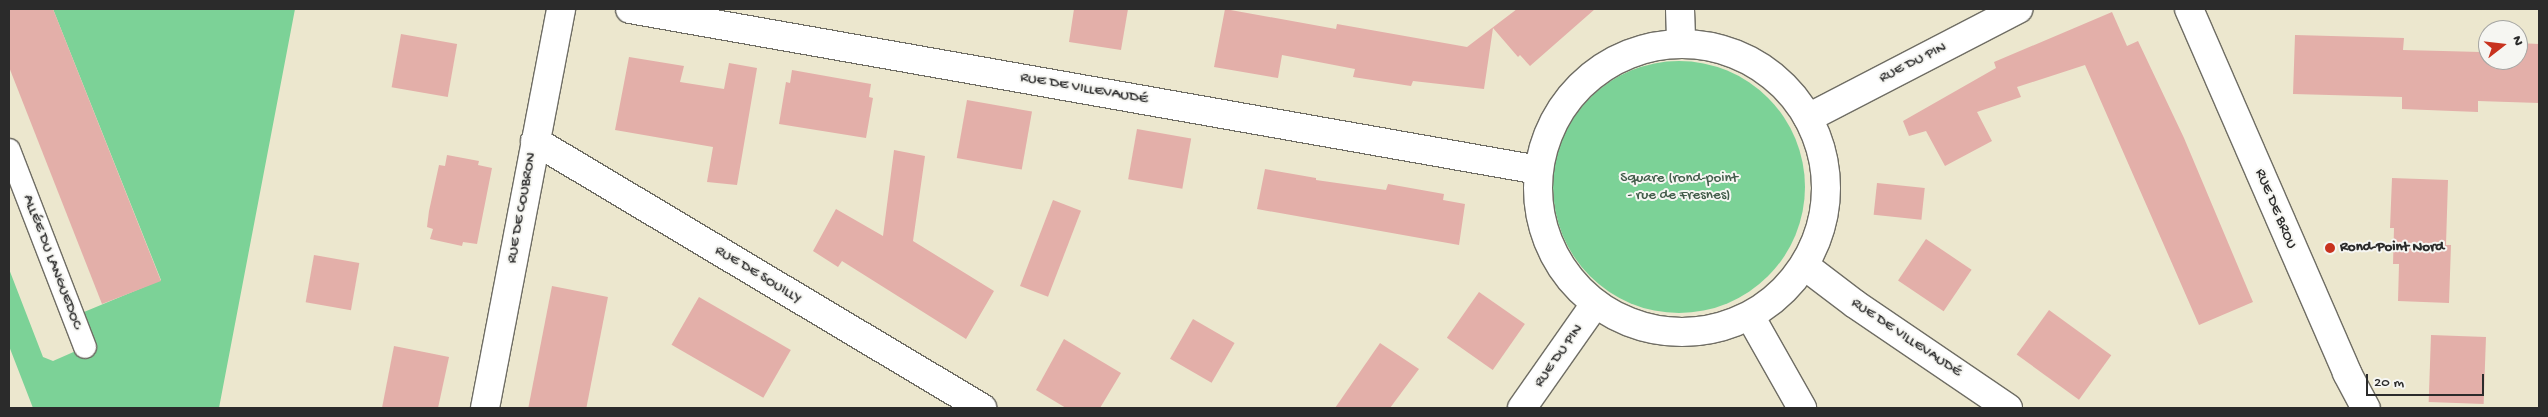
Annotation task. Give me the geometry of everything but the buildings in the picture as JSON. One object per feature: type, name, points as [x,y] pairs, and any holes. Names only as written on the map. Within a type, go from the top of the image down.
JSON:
[{"type":"street","name":"RUE DE COUBRON","points":[[485,408],[534,141],[561,9]]},
{"type":"street","name":"RUE DE VILLEVAUDÉ","points":[[630,9],[1538,170]]},
{"type":"street","points":[[1680,9],[1681,43]]},
{"type":"street","name":"RUE DU PIN","points":[[1808,118],[2018,9]]},
{"type":"street","name":"RUE DE BROU","points":[[2188,9],[2343,364],[2366,408]]},
{"type":"street","points":[[1681,43],[1712,47],[1741,56],[1762,69],[1790,92],[1808,118],[1822,154],[1826,193],[1820,231],[1805,266],[1785,290],[1750,316],[1712,330],[1671,333],[1631,324],[1595,304],[1568,278],[1549,244],[1538,208],[1538,170],[1549,130],[1571,94],[1602,67],[1640,50],[1681,43]]},
{"type":"street","name":"RUE DE SOUILLY","points":[[534,141],[982,408]]},
{"type":"street","name":"RUE DE VILLEVAUDÉ","points":[[1805,266],[1855,304],[2008,408]]},
{"type":"street","name":"RUE DU PIN","points":[[1522,408],[1595,304]]},
{"type":"street","points":[[1750,316],[1802,408]]},
{"type":"lane","name":"ALLÉE DU LANGUEDOC","points":[[9,150],[85,347]]},
{"type":"green space","points":[[53,9],[295,9],[219,408],[33,408],[9,346],[9,269],[43,357],[53,361],[94,343],[84,312],[161,280]]},
{"type":"green space","name":"Square (rond-point - rue de Fresnes)","points":[[1679,61],[1716,66],[1749,82],[1768,98],[1784,117],[1800,150],[1805,187],[1800,224],[1784,257],[1768,276],[1749,292],[1716,308],[1679,313],[1642,308],[1609,292],[1590,276],[1574,257],[1558,224],[1553,187],[1558,150],[1574,117],[1590,98],[1609,82],[1642,66]]},
{"type":"place","name":"Rond-Point Nord","points":[[2330,248]]}]
